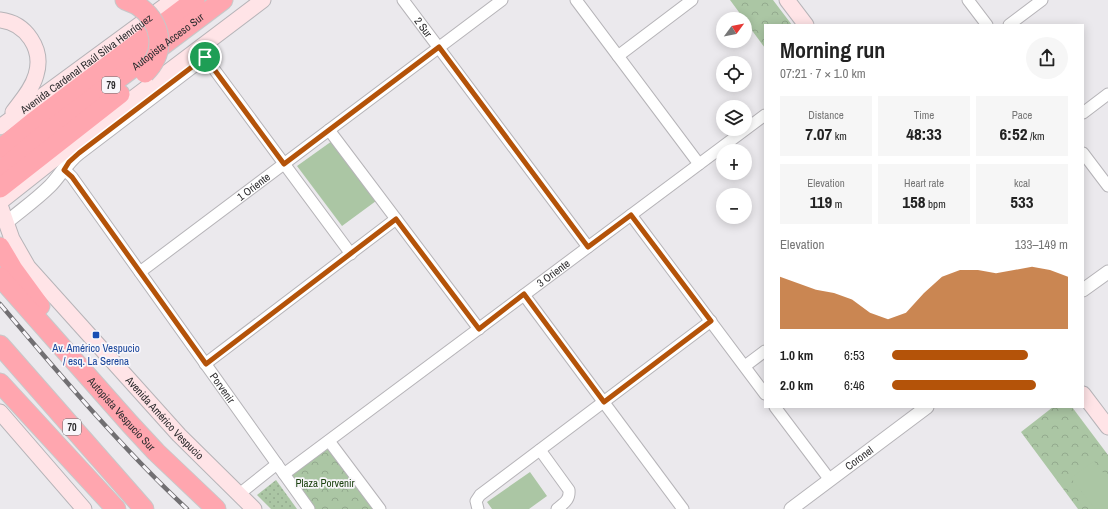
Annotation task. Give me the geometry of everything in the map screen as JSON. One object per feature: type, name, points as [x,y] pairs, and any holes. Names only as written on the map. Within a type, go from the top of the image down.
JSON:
[{"type":"highway","name":"Autopista Acceso Sur","points":[[0,149],[33,122],[194,0]]},
{"type":"highway","name":"Autopista Acceso Sur","points":[[0,171],[42,136],[223,0]]},
{"type":"highway","points":[[0,188],[145,73],[154,62],[157,56],[159,43],[153,20],[143,9],[131,2]]},
{"type":"highway","points":[[0,247],[13,269],[43,310],[65,351]]},
{"type":"highway","name":"Autopista Vespucio Sur","points":[[0,277],[156,452],[216,509]]},
{"type":"highway","name":"70","points":[[0,345],[144,509]]},
{"type":"highway","points":[[0,383],[116,509]]},
{"type":"main road","name":"Avenida Cardenal Raúl Silva Henríquez","points":[[2,126],[173,0]]},
{"type":"main road","points":[[2,211],[95,127],[263,0]]},
{"type":"main road","points":[[205,57],[242,27],[270,0]]},
{"type":"main road","points":[[787,0],[805,24]]},
{"type":"main road","points":[[0,20],[14,24],[25,31],[36,49],[38,66],[37,74],[31,88],[2,126]]},
{"type":"main road","name":"Avenida Américo Vespucio","points":[[2,211],[12,239],[32,271],[179,436],[254,509]]},
{"type":"main road","points":[[1084,395],[1108,427]]},
{"type":"main road","points":[[0,412],[84,509]]},
{"type":"street","name":"2 Sur","points":[[403,0],[588,247]]},
{"type":"street","name":"1 Oriente","points":[[140,272],[502,0]]},
{"type":"street","points":[[576,0],[699,164]]},
{"type":"street","points":[[618,56],[692,0]]},
{"type":"street","points":[[968,0],[986,24]]},
{"type":"street","points":[[1010,24],[1042,0]]},
{"type":"street","points":[[2,211],[44,192],[64,170],[69,162],[83,149],[205,57],[351,254]]},
{"type":"street","points":[[1084,112],[1108,94]]},
{"type":"street","name":"3 Oriente","points":[[284,474],[764,116]]},
{"type":"street","points":[[329,130],[479,329]]},
{"type":"street","points":[[1084,154],[1108,186]]},
{"type":"street","name":"Porvenir","points":[[64,170],[72,177],[309,509]]},
{"type":"street","points":[[631,215],[764,393]]},
{"type":"street","points":[[206,364],[396,219]]},
{"type":"street","points":[[1084,289],[1108,272]]},
{"type":"street","points":[[524,294],[683,509]]},
{"type":"street","points":[[478,509],[476,501],[480,495],[711,321]]},
{"type":"street","points":[[745,366],[764,352]]},
{"type":"street","points":[[776,408],[830,480]]},
{"type":"street","name":"Coronel","points":[[791,509],[926,408]]},
{"type":"street","points":[[329,441],[380,509]]},
{"type":"street","points":[[540,450],[569,490],[567,500],[556,509]]},
{"type":"street","points":[[238,495],[277,464]]},
{"type":"green space","points":[[730,0],[773,0],[791,24],[764,24],[764,47],[752,30],[752,12],[739,12]]},
{"type":"green space","points":[[332,141],[376,201],[342,226],[297,166]]},
{"type":"green space","points":[[1052,408],[1073,408],[1108,455],[1108,509],[1078,509],[1021,432]]},
{"type":"green space","name":"Plaza Porvenir","points":[[326,450],[329,450],[374,509],[315,509],[293,478],[293,474]]},
{"type":"green space","points":[[1094,461],[1108,479],[1108,509],[1095,509],[1071,478]]},
{"type":"green space","points":[[530,472],[547,496],[529,509],[492,509],[487,502]]},
{"type":"green space","points":[[276,480],[297,509],[271,509],[257,495]]},
{"type":"railway","points":[[0,304],[114,435],[187,509]]},
{"type":"place","name":"Av. Américo Vespucio / esq. La Serena","points":[[96,335]]},
{"type":"route","points":[[439,47],[588,247],[631,215],[711,321],[604,402],[524,294],[479,329],[396,219],[206,364],[72,177],[64,170],[73,157],[205,57],[284,164],[439,47]]}]
